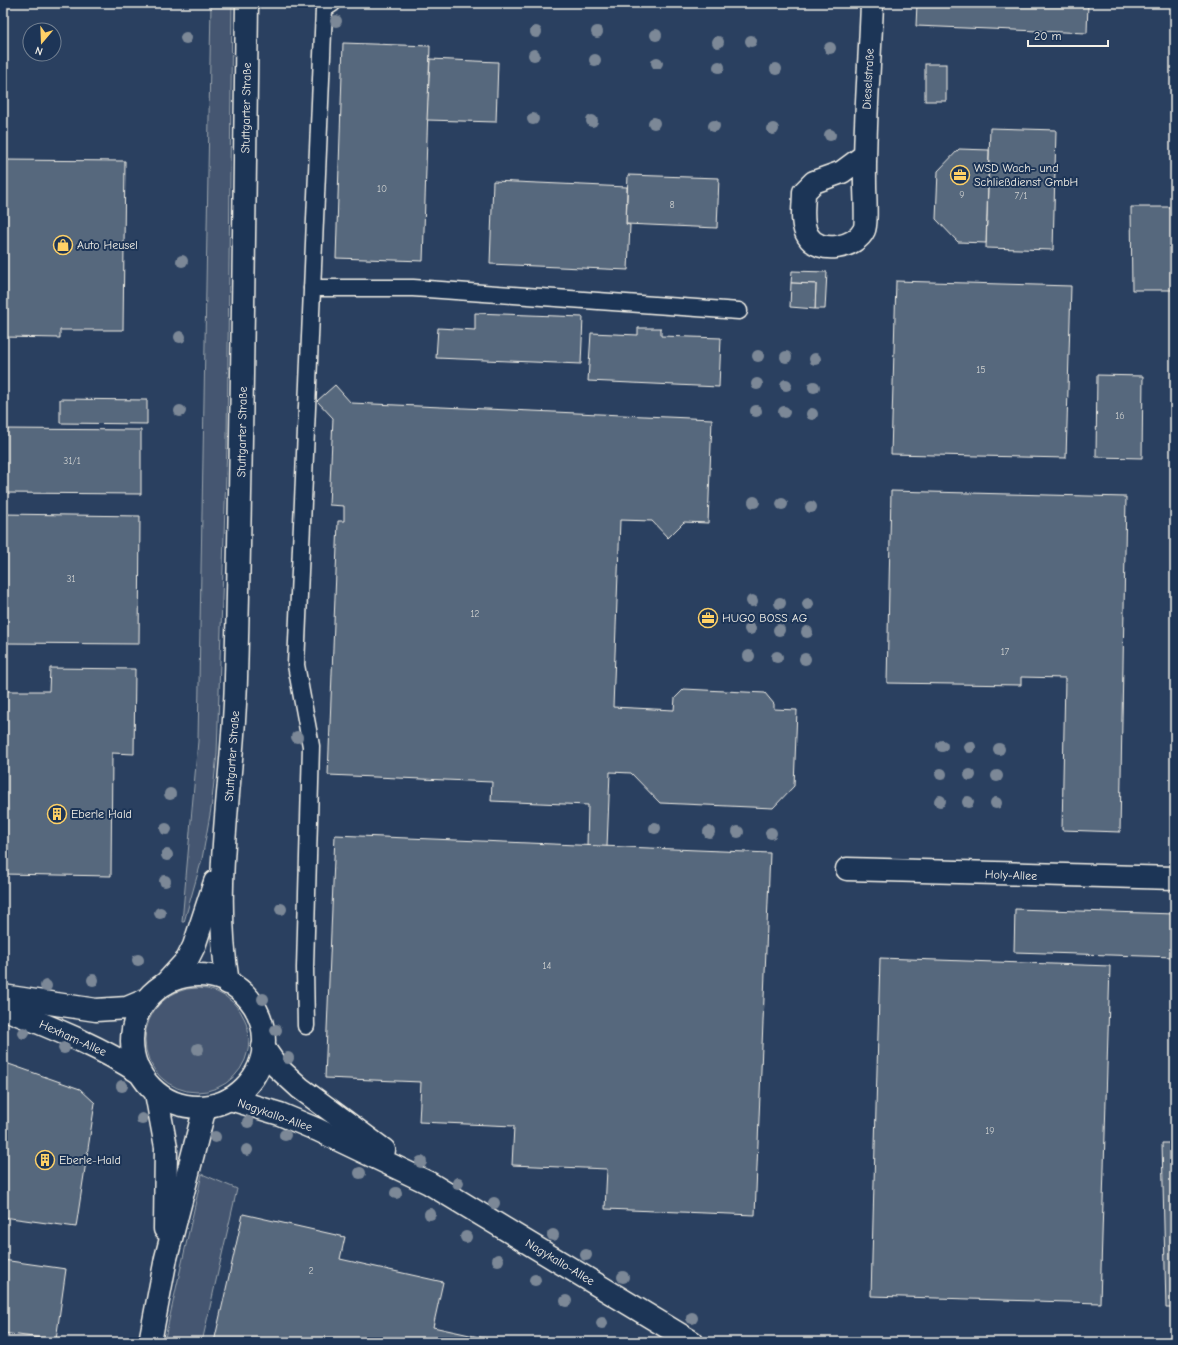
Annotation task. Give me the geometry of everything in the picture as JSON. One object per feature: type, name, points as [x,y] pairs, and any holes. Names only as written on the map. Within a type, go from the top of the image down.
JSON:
[{"type":"street","name":"Stuttgarter Straße","points":[[228,983],[222,948],[222,860],[231,771],[236,688],[242,467],[247,3]]},
{"type":"street","name":"Dieselstraße","points":[[865,155],[872,3]]},
{"type":"street","name":"Stuttgarter Straße","points":[[165,984],[187,960],[194,946],[222,860]]},
{"type":"street","name":"Holy-Allee","points":[[847,869],[1175,878]]},
{"type":"street","points":[[203,976],[228,983],[239,990],[255,1010],[261,1022],[263,1047],[261,1060],[249,1083],[230,1099],[205,1107],[179,1105],[156,1093],[140,1073],[135,1062],[132,1036],[134,1023],[146,1000],[165,984],[178,978],[203,976]]},
{"type":"street","name":"Hexham-Allee","points":[[3,996],[96,1010],[127,1008],[146,1000]]},
{"type":"street","name":"Hexham-Allee","points":[[3,1008],[86,1041],[140,1073]]},
{"type":"street","name":"Nagykallo-Allee","points":[[263,1047],[277,1067],[300,1088],[429,1183],[692,1342]]},
{"type":"street","points":[[156,1093],[166,1147],[166,1258]]},
{"type":"street","name":"Nagykallo-Allee","points":[[230,1099],[280,1114],[318,1130],[429,1183]]},
{"type":"street","points":[[150,1342],[166,1258],[205,1107]]},
{"type":"lane","points":[[306,1026],[305,968],[311,746],[296,665],[324,9],[333,3]]},
{"type":"lane","points":[[312,288],[412,288],[739,311]]},
{"type":"shaded area","points":[[211,3],[232,3],[227,443],[217,754],[211,809],[202,859],[184,922],[182,922],[198,741]]},
{"type":"shaded area","points":[[197,988],[217,992],[234,1003],[245,1020],[249,1040],[245,1060],[234,1077],[217,1088],[197,1092],[177,1088],[160,1077],[149,1060],[145,1040],[149,1020],[160,1003],[177,992]]},
{"type":"shaded area","points":[[202,1174],[237,1189],[202,1342],[164,1342]]},
{"type":"shaded area","points":[[955,1339],[1043,1342],[955,1342]]},
{"type":"building","points":[[917,3],[1088,3],[1087,33],[916,26]]},
{"type":"building","points":[[343,43],[430,46],[423,261],[336,258]]},
{"type":"building","points":[[430,59],[498,62],[496,122],[427,120]]},
{"type":"building","points":[[925,64],[946,64],[946,101],[925,101]]},
{"type":"building","points":[[990,128],[1056,130],[1053,250],[986,248]]},
{"type":"building","points":[[959,149],[989,150],[986,243],[958,242],[936,219],[938,171]]},
{"type":"building","name":"Auto Heusel","points":[[3,160],[125,161],[123,330],[60,330],[60,338],[3,337]]},
{"type":"building","points":[[628,175],[719,178],[717,228],[626,224]]},
{"type":"building","points":[[493,181],[627,187],[626,224],[630,225],[628,270],[490,264]]},
{"type":"building","points":[[1131,207],[1175,207],[1175,290],[1132,290]]},
{"type":"building","points":[[792,271],[827,272],[825,309],[815,309],[816,284],[791,283]]},
{"type":"building","points":[[896,281],[1071,286],[1066,458],[891,454]]},
{"type":"building","points":[[791,283],[816,284],[815,309],[790,307]]},
{"type":"building","points":[[475,313],[583,317],[581,364],[436,358],[438,328],[475,330]]},
{"type":"building","points":[[638,328],[661,328],[661,336],[721,338],[719,387],[588,381],[591,333],[638,335]]},
{"type":"building","points":[[1097,375],[1143,376],[1142,458],[1096,457]]},
{"type":"building","points":[[335,385],[351,403],[712,419],[708,523],[684,522],[668,538],[652,521],[620,520],[613,707],[674,710],[675,698],[684,689],[765,693],[774,704],[774,709],[797,710],[794,786],[773,808],[660,803],[631,773],[610,772],[607,847],[587,846],[588,805],[491,801],[492,782],[328,775],[338,521],[344,521],[344,506],[329,505],[333,418],[317,401]]},
{"type":"building","points":[[60,399],[147,400],[147,424],[60,423]]},
{"type":"building","points":[[3,429],[141,430],[141,494],[3,493]]},
{"type":"building","points":[[891,491],[1126,497],[1120,832],[1062,830],[1065,678],[1021,677],[1021,685],[887,683]]},
{"type":"building","points":[[3,514],[140,516],[139,644],[3,643]]},
{"type":"building","name":"Eberle Hald","points":[[50,668],[135,669],[134,754],[112,753],[111,876],[3,874],[3,691],[49,691]]},
{"type":"building","points":[[335,835],[770,853],[755,1215],[605,1209],[607,1169],[512,1165],[514,1126],[419,1122],[421,1082],[325,1078]]},
{"type":"building","points":[[1015,909],[1175,914],[1175,957],[1014,952]]},
{"type":"building","points":[[880,958],[1110,966],[1100,1303],[871,1296]]},
{"type":"building","name":"Eberle-Hald","points":[[3,1062],[80,1089],[95,1103],[76,1227],[3,1217]]},
{"type":"building","points":[[1162,1143],[1175,1143],[1175,1308],[1166,1308]]},
{"type":"building","points":[[243,1214],[345,1237],[340,1259],[443,1282],[433,1327],[502,1342],[214,1342]]},
{"type":"building","points":[[3,1260],[66,1269],[56,1340],[3,1333]]},
{"type":"place","name":"WSD Wach- und Schließdienst GmbH","points":[[960,175]]},
{"type":"place","name":"Auto Heusel","points":[[63,245]]},
{"type":"place","name":"HUGO BOSS AG","points":[[708,618]]},
{"type":"place","name":"Eberle Hald","points":[[57,814]]},
{"type":"place","name":"Eberle-Hald","points":[[45,1160]]}]
